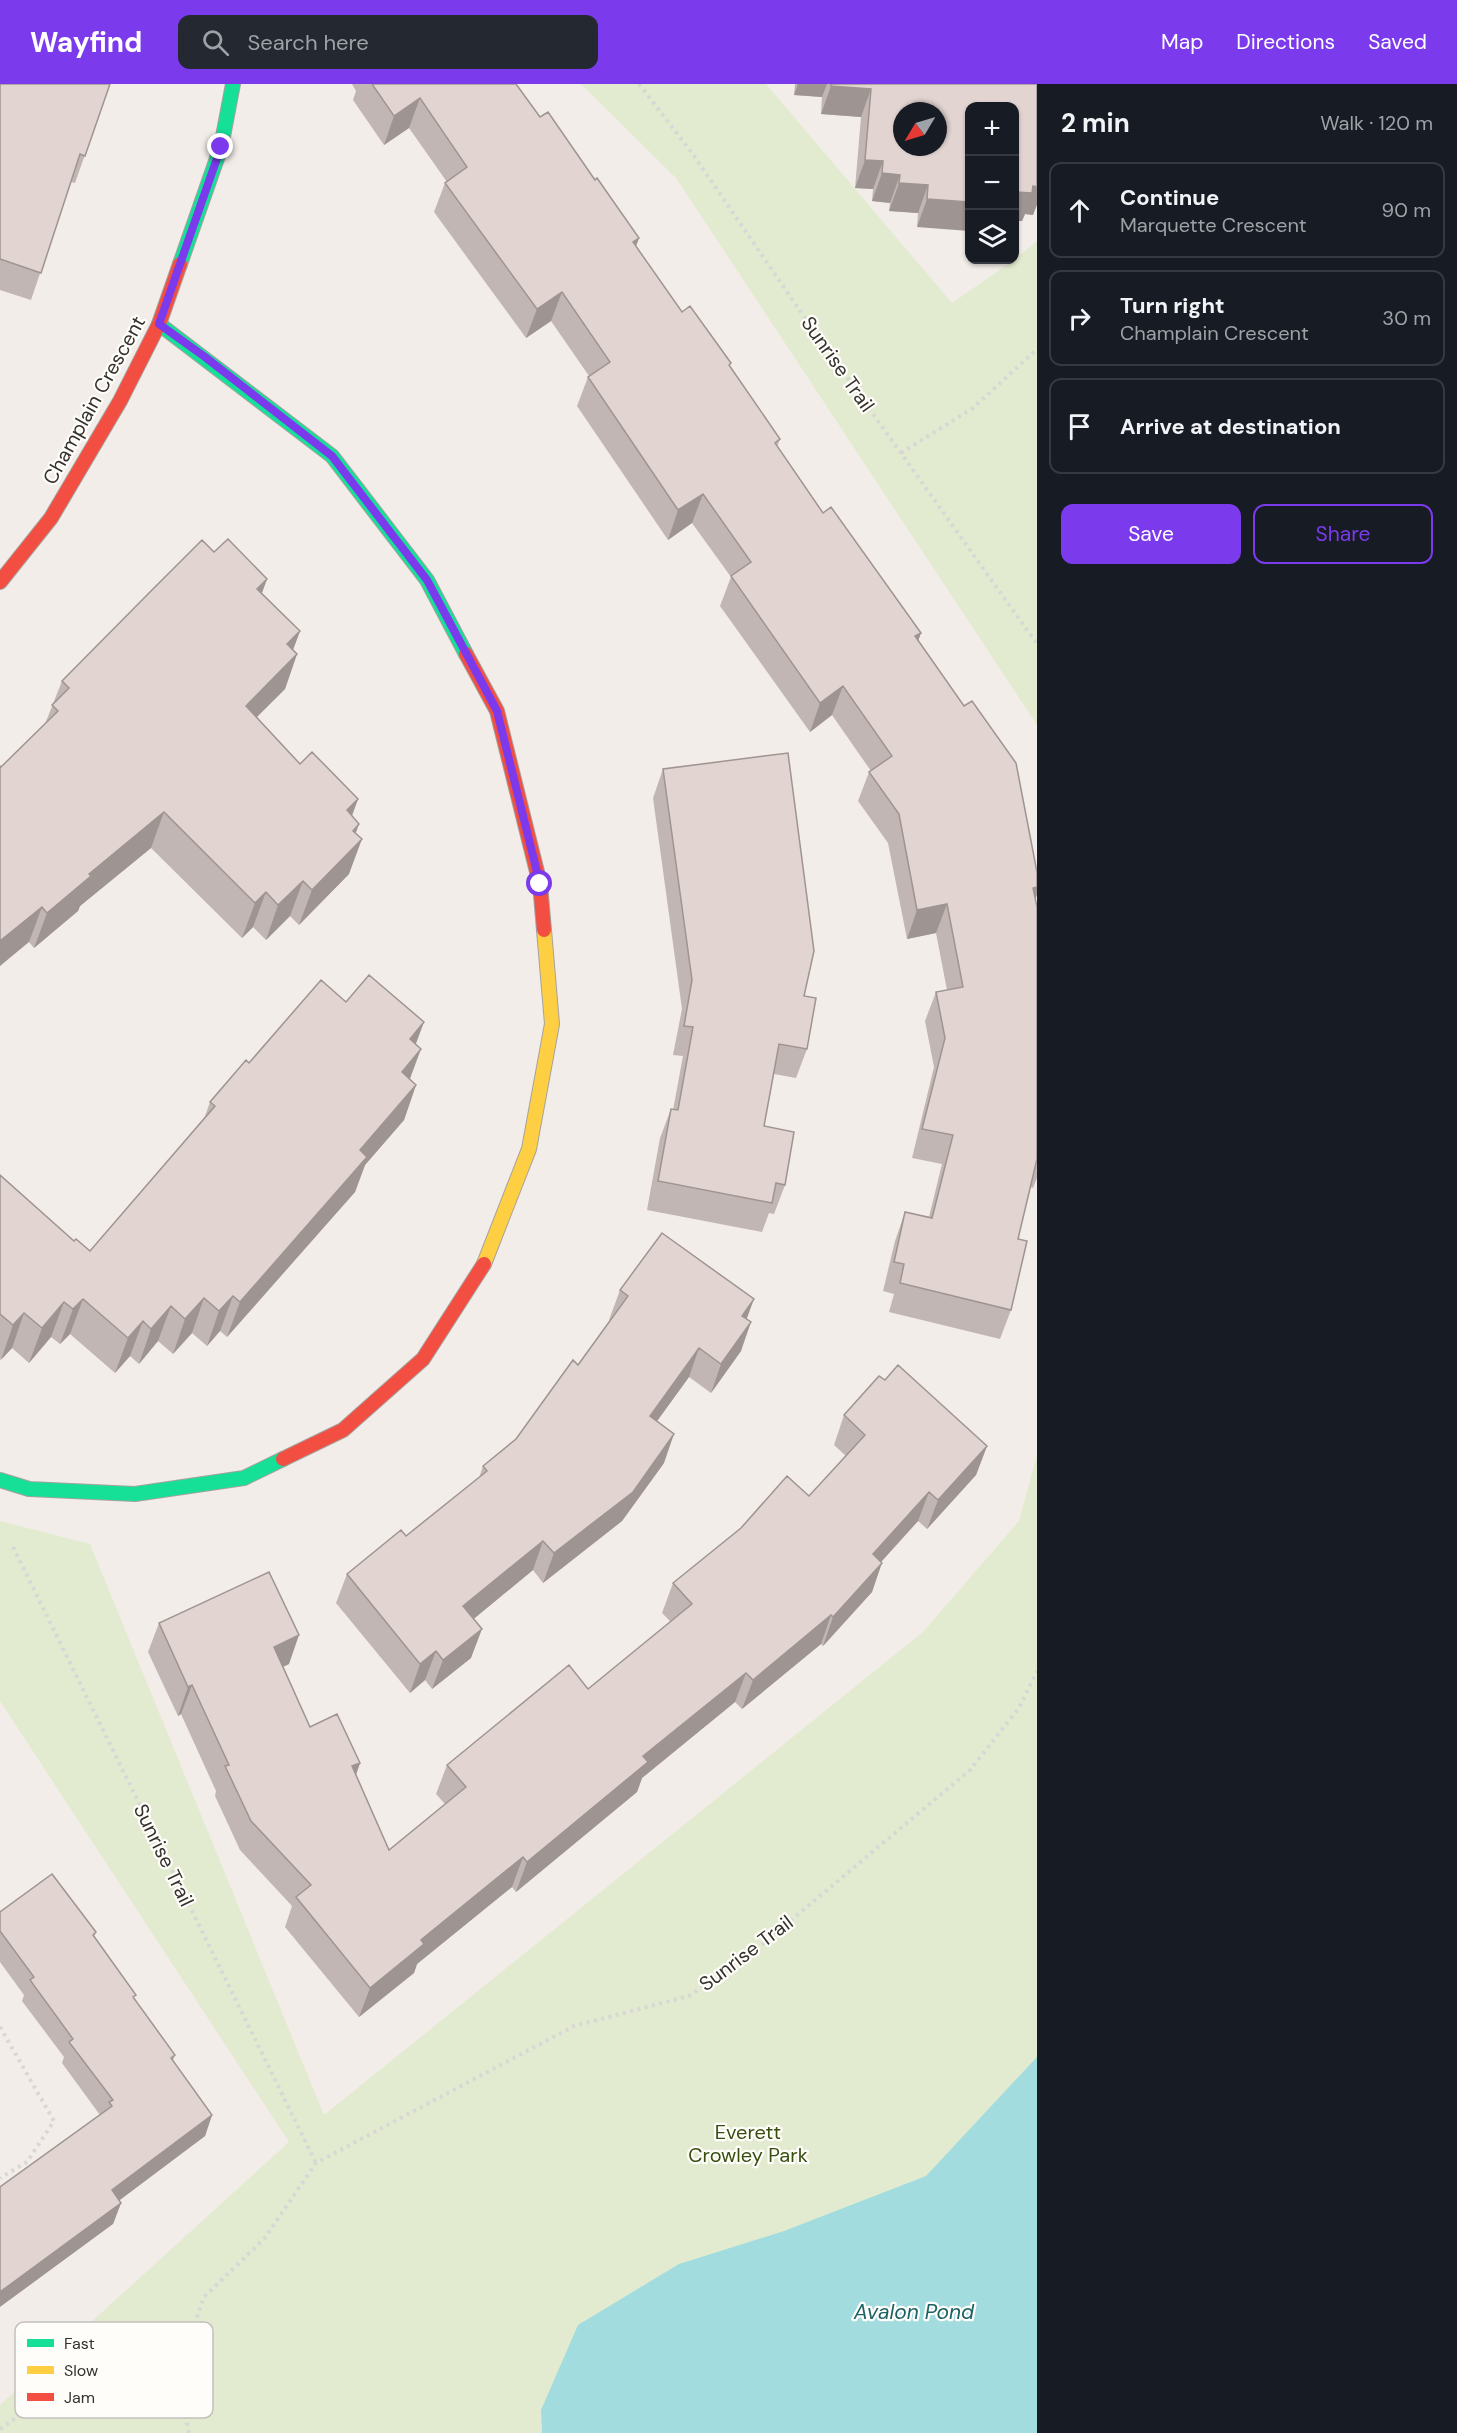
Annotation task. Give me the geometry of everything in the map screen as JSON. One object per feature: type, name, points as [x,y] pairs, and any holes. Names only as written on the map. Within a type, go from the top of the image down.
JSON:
[{"type":"street","name":"Champlain Crescent","points":[[0,582],[51,518],[120,401],[159,324],[221,147],[233,84]]},
{"type":"street","points":[[0,1480],[29,1489],[135,1494],[244,1478],[344,1430],[423,1359],[482,1270],[529,1149],[552,1024],[540,884],[497,711],[427,580],[332,456],[159,324]]},
{"type":"path","name":"Sunrise Trail","points":[[639,84],[692,153],[1037,644]]},
{"type":"path","points":[[901,453],[973,408],[1037,349]]},
{"type":"path","name":"Sunrise Trail","points":[[13,1546],[316,2163]]},
{"type":"path","name":"Sunrise Trail","points":[[195,2322],[204,2297],[264,2239],[316,2163],[574,2026],[689,1996],[745,1959],[970,1770],[1019,1708],[1037,1671]]},
{"type":"path","points":[[0,2027],[54,2121],[27,2162],[0,2178]]},
{"type":"path","points":[[0,2429],[16,2418]]},
{"type":"path","points":[[186,2418],[189,2433]]},
{"type":"green space","points":[[581,84],[766,84],[952,303],[1008,264],[1019,264],[1019,256],[1037,241],[1037,725],[676,178]]},
{"type":"green space","name":"Everett Crowley Park","points":[[1037,1454],[1037,2433],[0,2433],[0,2405],[15,2391],[15,2418],[213,2418],[213,2322],[91,2322],[289,2142],[0,1701],[0,1521],[90,1544],[324,2115],[923,1632],[1019,1521]]},
{"type":"water","name":"Avalon Pond","points":[[1037,2057],[1037,2433],[542,2433],[541,2410],[578,2325],[679,2264],[784,2231],[926,2176]]},
{"type":"building","points":[[0,84],[110,84],[85,156],[80,154],[41,273],[0,259]]},
{"type":"building","points":[[372,84],[516,84],[540,117],[548,112],[639,238],[633,242],[682,312],[690,306],[731,363],[729,365],[780,439],[775,443],[823,513],[831,507],[921,633],[915,636],[964,706],[972,701],[1016,763],[1037,872],[1037,887],[1033,888],[1037,907],[1037,1159],[1018,1239],[1027,1241],[1011,1310],[900,1283],[904,1264],[894,1262],[905,1212],[932,1218],[953,1135],[922,1129],[945,1038],[936,992],[963,987],[947,904],[917,910],[899,814],[869,772],[892,756],[843,686],[820,703],[731,576],[751,562],[703,494],[678,510],[588,377],[610,362],[562,292],[537,309],[445,183],[467,167],[420,98],[394,116]]},
{"type":"building","points":[[831,84],[1037,84],[1037,187],[1033,186],[1032,193],[1019,192],[1019,102],[965,102],[965,202],[927,199],[928,185],[899,183],[900,175],[882,173],[883,161],[865,160],[871,89],[831,86]]},
{"type":"building","points":[[228,539],[267,579],[257,589],[300,631],[287,644],[297,654],[246,706],[300,764],[312,752],[358,799],[347,810],[359,824],[353,831],[362,839],[312,890],[303,881],[278,905],[266,892],[255,903],[164,812],[89,874],[91,876],[47,913],[42,907],[0,941],[0,766],[58,711],[52,705],[69,688],[62,681],[202,540],[214,552]]},
{"type":"building","points":[[788,753],[814,951],[804,996],[816,998],[807,1049],[779,1044],[764,1126],[794,1132],[785,1185],[776,1183],[772,1203],[658,1181],[671,1109],[678,1110],[693,1027],[684,1026],[692,980],[663,769]]},
{"type":"building","points":[[369,975],[424,1022],[410,1039],[421,1049],[402,1072],[416,1085],[360,1150],[367,1157],[240,1302],[233,1296],[219,1311],[204,1298],[185,1319],[171,1306],[151,1329],[143,1321],[128,1338],[83,1299],[73,1309],[64,1302],[42,1328],[24,1313],[13,1325],[0,1314],[0,1175],[74,1241],[76,1239],[90,1251],[215,1106],[210,1102],[246,1060],[249,1063],[321,980],[346,1002]]},
{"type":"building","points":[[662,1233],[754,1299],[742,1316],[751,1322],[721,1364],[699,1348],[650,1416],[674,1434],[633,1492],[554,1553],[543,1541],[463,1606],[482,1629],[443,1660],[436,1651],[420,1664],[347,1574],[401,1530],[406,1536],[487,1471],[483,1466],[516,1439],[573,1360],[578,1365],[628,1296],[620,1290]]},
{"type":"building","points":[[898,1365],[987,1446],[938,1500],[929,1492],[873,1554],[882,1563],[833,1617],[831,1615],[753,1680],[746,1673],[643,1756],[648,1762],[527,1862],[523,1857],[421,1940],[424,1944],[370,1988],[296,1897],[311,1885],[251,1821],[225,1766],[229,1765],[192,1685],[188,1687],[159,1623],[269,1572],[299,1635],[274,1647],[310,1727],[337,1714],[360,1763],[352,1766],[389,1850],[466,1787],[447,1765],[569,1665],[588,1689],[692,1604],[673,1583],[741,1528],[787,1476],[809,1496],[865,1435],[844,1415],[879,1376],[885,1380]]},
{"type":"building","points":[[52,1874],[96,1932],[93,1935],[136,1995],[133,1997],[175,2055],[171,2058],[212,2115],[112,2190],[121,2203],[0,2292],[0,2187],[112,2106],[109,2102],[113,2100],[69,2042],[73,2039],[30,1980],[34,1977],[0,1931],[0,1912]]},
{"type":"traffic: fast","points":[[180,264],[221,147],[233,84]]},
{"type":"traffic: fast","points":[[159,324],[332,456],[427,580],[466,654]]},
{"type":"traffic: fast","points":[[0,1480],[29,1489],[135,1494],[244,1478],[283,1459]]},
{"type":"traffic: slow","points":[[484,1264],[529,1149],[552,1024],[544,930]]},
{"type":"traffic: jam","points":[[0,582],[51,518],[120,401],[159,324],[180,264]]},
{"type":"traffic: jam","points":[[466,654],[497,711],[540,884],[544,930]]},
{"type":"traffic: jam","points":[[283,1459],[343,1430],[423,1359],[484,1264]]},
{"type":"route","points":[[221,147],[159,324],[332,456],[427,580],[497,711],[540,884]]}]
